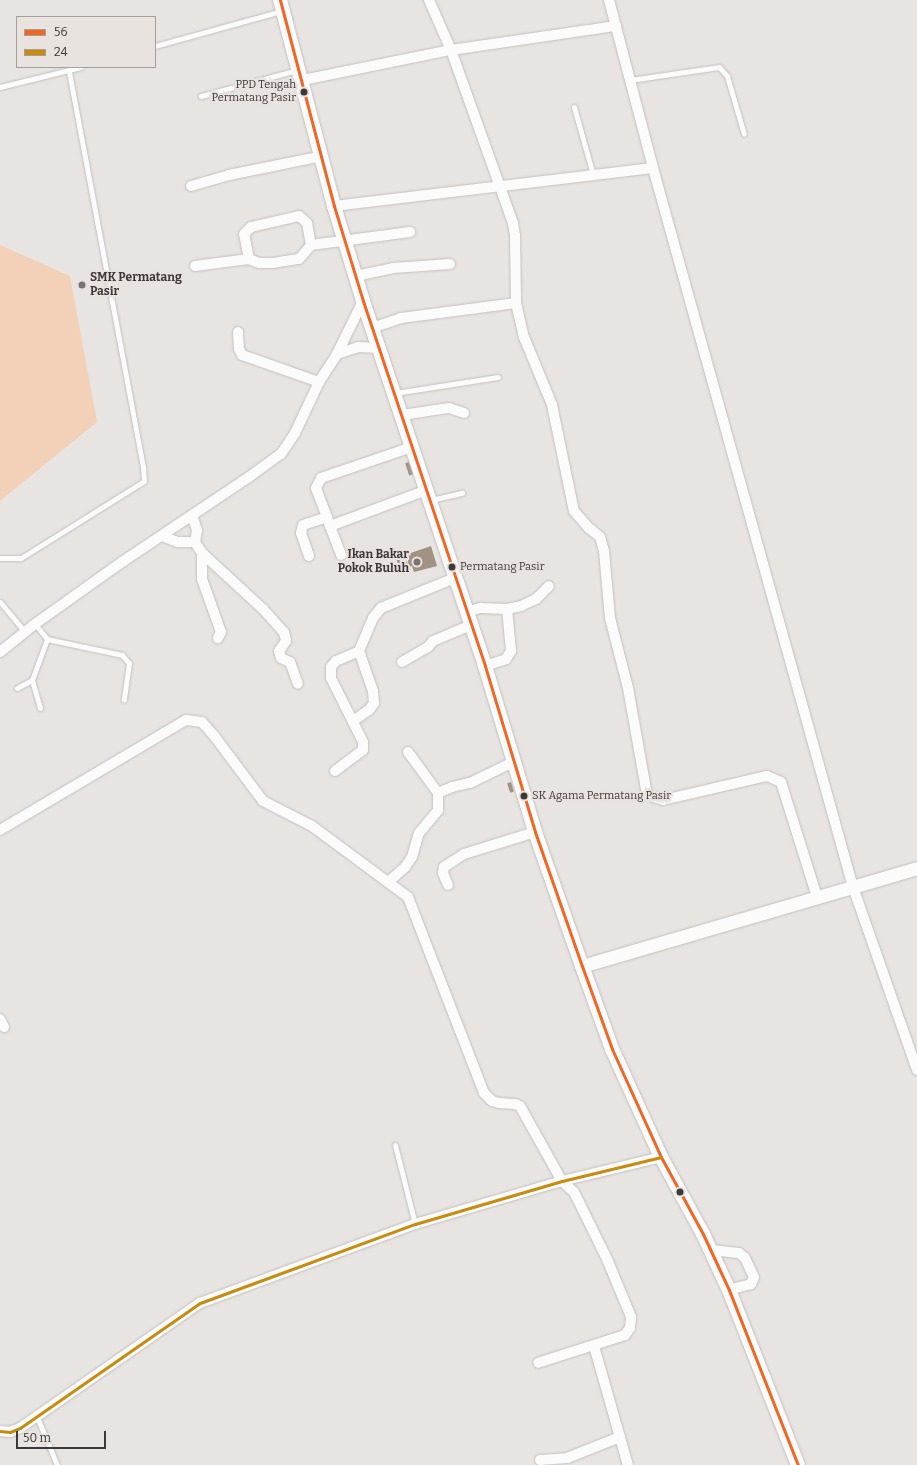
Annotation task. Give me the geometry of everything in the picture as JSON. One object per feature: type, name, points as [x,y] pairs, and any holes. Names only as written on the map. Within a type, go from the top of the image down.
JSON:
[{"type":"main road","points":[[282,5],[334,206],[363,301],[485,666],[535,832],[582,966],[612,1050],[661,1157],[711,1250],[729,1290],[798,1465]]},
{"type":"street","points":[[429,0],[451,50],[513,223],[515,236],[516,303],[524,337],[552,405],[574,511],[589,528],[600,537],[604,551],[610,618],[628,688],[647,795],[663,800],[767,776],[781,782],[817,897]]},
{"type":"street","points":[[609,0],[653,168],[853,887],[917,1070]]},
{"type":"street","points":[[301,75],[451,50],[616,26]]},
{"type":"street","points":[[191,186],[230,175],[322,156]]},
{"type":"street","points":[[334,206],[653,168]]},
{"type":"street","points":[[249,259],[244,234],[251,227],[299,216],[307,223],[310,245]]},
{"type":"street","points":[[195,266],[249,259],[259,263],[273,263],[299,259],[310,245],[345,239],[410,232]]},
{"type":"street","points":[[356,276],[393,268],[450,264]]},
{"type":"street","points":[[0,652],[35,624],[122,562],[281,454],[295,433],[319,382],[337,354],[363,301]]},
{"type":"street","points":[[372,328],[401,318],[516,303]]},
{"type":"street","points":[[238,332],[239,349],[242,355],[319,382]]},
{"type":"street","points":[[337,354],[358,347],[379,348]]},
{"type":"street","points":[[402,415],[449,408],[464,413]]},
{"type":"street","points":[[341,555],[316,488],[321,478],[412,447]]},
{"type":"street","points":[[310,556],[301,533],[303,525],[329,521],[429,495]]},
{"type":"street","points":[[192,515],[198,530],[195,542],[202,553],[263,609],[284,632],[286,641],[279,651],[281,658],[290,662],[298,684]]},
{"type":"street","points":[[162,536],[178,542],[195,542]]},
{"type":"street","points":[[202,553],[202,579],[220,632],[218,638]]},
{"type":"street","points":[[353,720],[369,710],[374,702],[373,691],[359,651],[373,618],[381,608],[455,578]]},
{"type":"street","points":[[466,612],[480,608],[507,610],[521,606],[536,599],[549,586]]},
{"type":"street","points":[[485,666],[506,659],[511,651],[507,610]]},
{"type":"street","points":[[402,662],[428,647],[433,641],[471,625]]},
{"type":"street","points":[[335,771],[363,750],[363,742],[331,678],[331,667],[336,661],[359,651]]},
{"type":"street","points":[[0,830],[186,720],[202,722],[263,801],[269,806],[312,826],[408,897],[484,1093],[492,1101],[499,1104],[515,1104],[520,1106],[562,1181],[574,1192],[608,1259],[631,1317],[630,1328],[625,1335],[538,1363]]},
{"type":"street","points":[[388,882],[405,868],[418,843],[419,833],[438,810],[438,793],[408,752]]},
{"type":"street","points":[[438,793],[452,787],[470,783],[513,762]]},
{"type":"street","points":[[448,885],[443,873],[444,867],[464,854],[535,832]]},
{"type":"street","points":[[582,966],[917,868]]},
{"type":"street","points":[[0,1431],[10,1432],[20,1428],[200,1303],[415,1224],[562,1181],[661,1157]]},
{"type":"street","points":[[711,1250],[739,1253],[745,1258],[754,1277],[751,1284],[729,1290]]},
{"type":"street","points":[[594,1346],[628,1465]]},
{"type":"street","points":[[540,1460],[567,1458],[620,1437]]},
{"type":"lane","points":[[156,46],[282,5]]},
{"type":"lane","points":[[630,80],[719,67],[727,76],[744,134]]},
{"type":"lane","points":[[0,87],[77,68]]},
{"type":"lane","points":[[0,558],[20,558],[144,481],[69,70]]},
{"type":"lane","points":[[201,96],[301,75]]},
{"type":"lane","points":[[574,107],[593,175]]},
{"type":"lane","points":[[395,393],[498,377]]},
{"type":"lane","points":[[429,495],[462,493]]},
{"type":"lane","points":[[0,602],[25,632]]},
{"type":"lane","points":[[35,624],[47,639],[122,655],[129,663],[124,700]]},
{"type":"lane","points":[[40,708],[32,680],[47,639]]},
{"type":"lane","points":[[17,688],[32,680]]},
{"type":"lane","points":[[395,1145],[415,1224]]},
{"type":"lane","points":[[37,1417],[57,1465]]},
{"type":"shaded area","points":[[0,245],[70,276],[97,422],[0,501]]},
{"type":"building","points":[[409,462],[413,474],[409,476],[405,463]]},
{"type":"building","name":"Ikan Bakar Pokok Buluh","points":[[431,546],[437,566],[414,572],[412,566],[400,570],[396,558]]},
{"type":"building","points":[[461,561],[464,569],[460,570],[458,563]]},
{"type":"building","points":[[511,782],[514,792],[510,793],[507,783]]},
{"type":"transit line","name":"56","points":[[280,0],[334,206],[363,301],[485,666],[535,832],[582,966],[612,1049],[661,1157],[703,1234],[729,1290],[798,1465]]},
{"type":"transit line","name":"24","points":[[0,1431],[10,1432],[20,1428],[200,1303],[415,1224],[562,1181],[661,1157]]},
{"type":"place","name":"PPD Tengah Permatang Pasir","points":[[304,92]]},
{"type":"place","name":"SMK Permatang Pasir","points":[[82,285]]},
{"type":"place","name":"Ikan Bakar Pokok Buluh","points":[[417,562]]},
{"type":"place","name":"Permatang Pasir","points":[[452,567]]},
{"type":"place","name":"SK Agama Permatang Pasir","points":[[524,796]]}]
